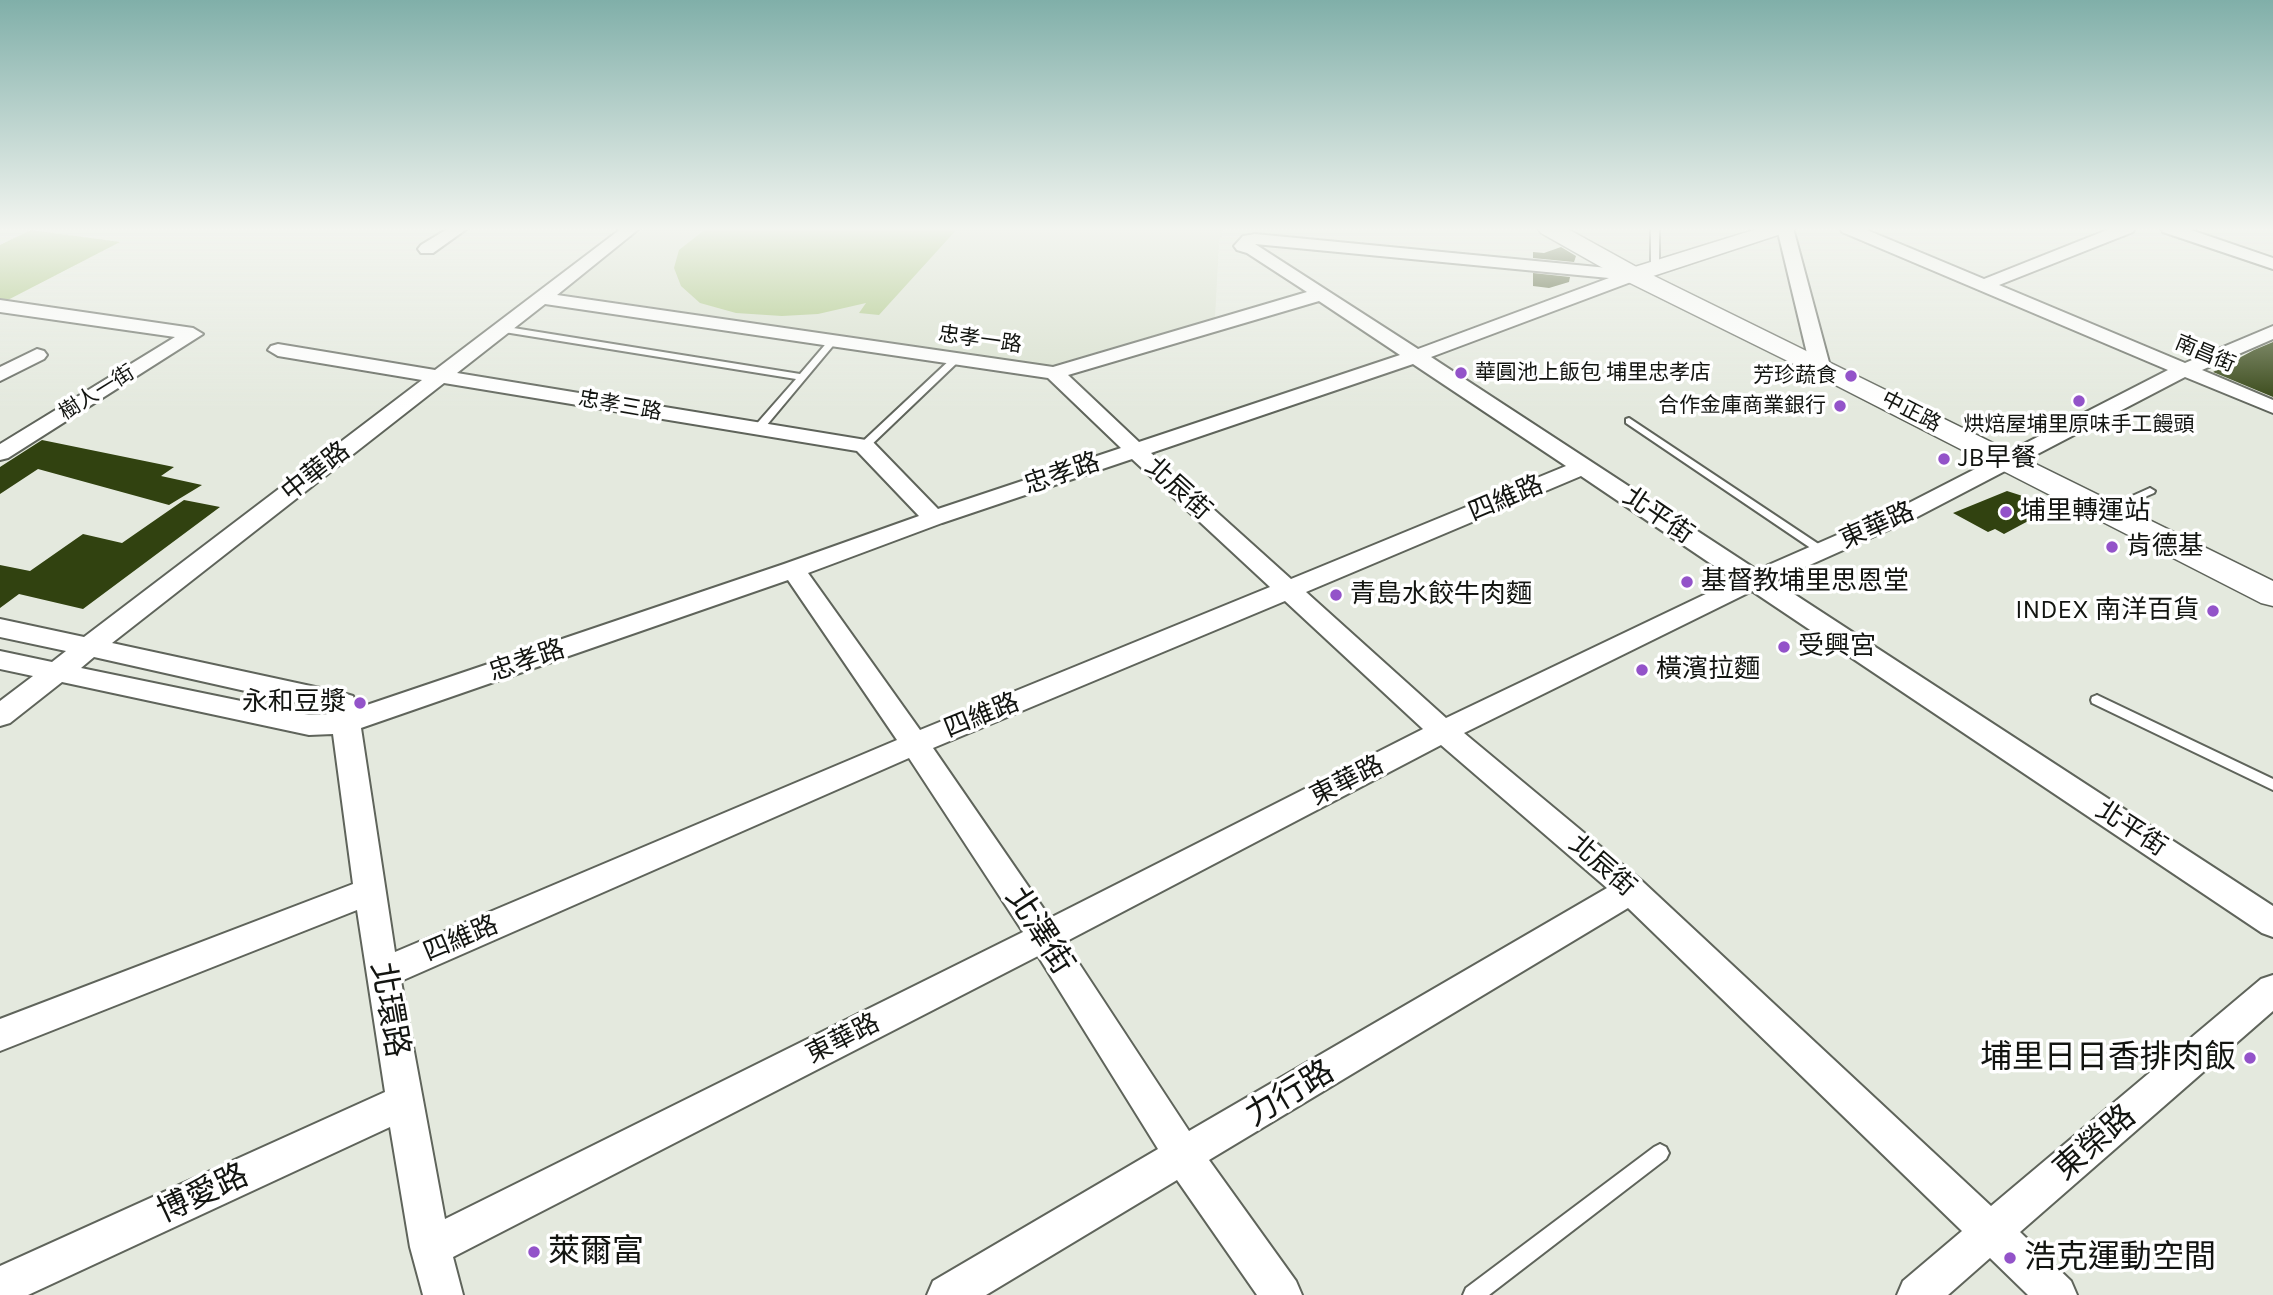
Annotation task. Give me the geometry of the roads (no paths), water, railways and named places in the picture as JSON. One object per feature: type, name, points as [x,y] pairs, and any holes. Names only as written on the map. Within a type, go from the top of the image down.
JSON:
[{"type":"main road","name":"中正路","points":[[1675,288],[1820,366],[2273,595]]},
{"type":"street","name":"中華路","points":[[0,716],[554,288]]},
{"type":"street","name":"北平街","points":[[1313,288],[2273,923]]},
{"type":"street","name":"忠孝路","points":[[0,660],[309,726],[345,723],[793,570],[1134,449],[1414,357],[1600,288]]},
{"type":"street","points":[[1799,288],[1820,366]]},
{"type":"street","name":"南昌街","points":[[1992,288],[2273,407]]},
{"type":"street","points":[[1054,373],[1321,294]]},
{"type":"street","name":"忠孝一路","points":[[542,298],[1054,373],[1134,449]]},
{"type":"street","name":"樹人一街","points":[[0,306],[193,334],[10,439],[0,453]]},
{"type":"street","name":"東華路","points":[[430,1247],[1044,937],[1443,731],[1755,580],[1909,512],[2184,370],[2273,332]]},
{"type":"street","name":"忠孝三路","points":[[278,350],[864,446]]},
{"type":"street","points":[[0,376],[37,355]]},
{"type":"street","points":[[864,446],[934,518]]},
{"type":"street","name":"北辰街","points":[[1134,449],[1443,731],[1631,890],[2057,1295]]},
{"type":"street","name":"四維路","points":[[383,973],[915,744],[1584,467]]},
{"type":"street","name":"北澤街","points":[[793,570],[915,744],[1044,937],[1184,1157],[1282,1295]]},
{"type":"street","points":[[0,628],[343,703],[345,723]]},
{"type":"street","name":"北環路","points":[[345,723],[383,973],[430,1247],[443,1295]]},
{"type":"street","name":"力行路","points":[[947,1295],[1631,890]]},
{"type":"street","points":[[0,1035],[369,891]]},
{"type":"street","name":"東榮路","points":[[1917,1295],[2273,990]]},
{"type":"street","name":"博愛路","points":[[0,1287],[406,1101]]},
{"type":"lane","points":[[501,329],[802,377]]},
{"type":"lane","points":[[757,430],[833,341]]},
{"type":"lane","points":[[864,446],[956,359]]},
{"type":"lane","points":[[1629,421],[1822,551]]},
{"type":"lane","points":[[2106,510],[2150,491]]},
{"type":"lane","points":[[2097,701],[2273,785]]},
{"type":"lane","points":[[1473,1295],[1660,1153]]},
{"type":"place","name":"華圓池上飯包 埔里忠孝店","points":[[1461,373]]},
{"type":"place","name":"芳珍蔬食","points":[[1851,376]]},
{"type":"place","name":"烘焙屋埔里原味手工饅頭","points":[[2079,401]]},
{"type":"place","name":"合作金庫商業銀行","points":[[1840,406]]},
{"type":"place","name":"JB早餐","points":[[1944,459]]},
{"type":"place","name":"埔里轉運站","points":[[2006,512]]},
{"type":"place","name":"肯德基","points":[[2112,547]]},
{"type":"place","name":"基督教埔里思恩堂","points":[[1687,582]]},
{"type":"place","name":"青島水餃牛肉麵","points":[[1336,595]]},
{"type":"place","name":"INDEX 南洋百貨","points":[[2213,611]]},
{"type":"place","name":"受興宮","points":[[1784,647]]},
{"type":"place","name":"橫濱拉麵","points":[[1642,670]]},
{"type":"place","name":"永和豆漿","points":[[360,703]]},
{"type":"place","name":"埔里日日香排肉飯","points":[[2250,1058]]},
{"type":"place","name":"萊爾富","points":[[534,1252]]},
{"type":"place","name":"浩克運動空間","points":[[2010,1258]]}]
